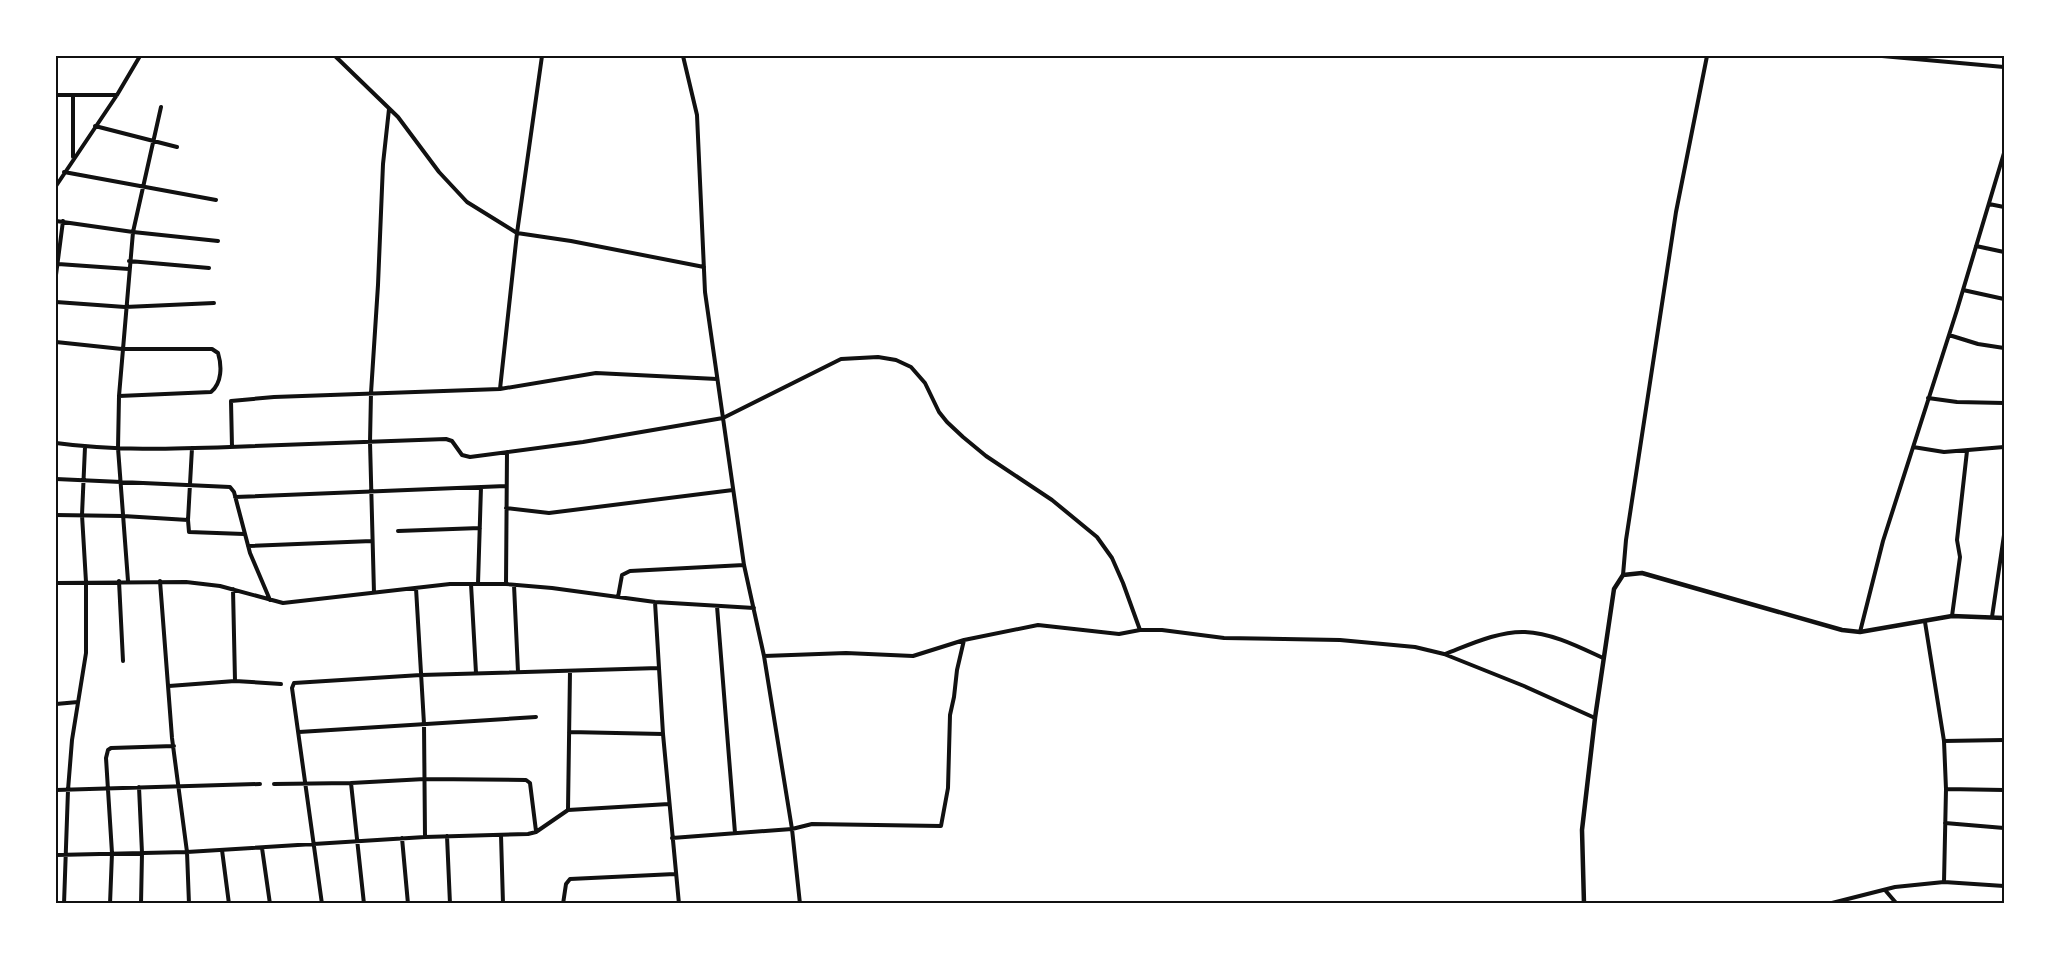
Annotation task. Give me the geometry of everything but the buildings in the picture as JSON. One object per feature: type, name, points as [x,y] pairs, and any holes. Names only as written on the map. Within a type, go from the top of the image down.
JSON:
[{"type":"street","points":[[56,186],[117,95],[140,56]]},
{"type":"street","points":[[335,56],[398,117],[440,172],[467,202],[517,233],[704,267]]},
{"type":"street","points":[[500,389],[517,233],[542,56]]},
{"type":"street","points":[[683,56],[697,115],[705,292],[717,380],[744,565],[764,656],[792,829],[800,903]]},
{"type":"street","points":[[1584,903],[1582,830],[1603,658],[1614,589],[1623,575],[1626,540],[1676,212],[1707,56]]},
{"type":"street","points":[[1882,56],[2004,67]]},
{"type":"street","points":[[56,95],[117,95]]},
{"type":"street","points":[[73,158],[74,95]]},
{"type":"street","points":[[128,581],[118,448],[125,307],[133,232],[160,107]]},
{"type":"street","points":[[374,593],[371,393],[383,164],[390,109]]},
{"type":"street","points":[[95,126],[177,147]]},
{"type":"street","points":[[1860,632],[1883,542],[1977,246],[2004,153]]},
{"type":"street","points":[[64,172],[216,200]]},
{"type":"street","points":[[1989,204],[2004,207]]},
{"type":"street","points":[[56,220],[133,232],[218,241]]},
{"type":"street","points":[[56,275],[63,222]]},
{"type":"street","points":[[1977,246],[2004,252]]},
{"type":"street","points":[[129,261],[209,268]]},
{"type":"street","points":[[58,264],[129,269]]},
{"type":"street","points":[[1963,290],[2004,299]]},
{"type":"street","points":[[56,302],[125,307],[214,303]]},
{"type":"street","points":[[1949,335],[1978,344],[2004,348]]},
{"type":"street","points":[[56,342],[123,349],[212,349],[218,352],[220,375],[216,388],[211,392],[119,396]]},
{"type":"street","points":[[56,442],[85,447],[192,448],[446,440],[452,441],[465,457],[583,442],[723,418],[841,359],[878,357],[896,360],[911,367],[924,383],[939,412],[963,437],[986,456],[1052,500],[1097,537],[1112,558],[1140,630]]},
{"type":"street","points":[[232,447],[231,401],[500,389],[596,373],[717,380]]},
{"type":"street","points":[[1928,398],[1957,402],[2004,403]]},
{"type":"street","points":[[64,903],[72,740],[86,653],[86,582],[82,515],[85,447]]},
{"type":"street","points":[[1913,447],[1944,452],[2004,447]]},
{"type":"street","points":[[192,448],[188,531],[243,534]]},
{"type":"street","points":[[1952,615],[1960,557],[1957,540],[1967,450]]},
{"type":"street","points":[[506,584],[507,452]]},
{"type":"street","points":[[56,479],[230,487],[235,497],[243,534],[262,585],[271,601]]},
{"type":"street","points":[[235,497],[507,486]]},
{"type":"street","points":[[478,584],[481,487]]},
{"type":"street","points":[[506,508],[549,513],[733,490]]},
{"type":"street","points":[[56,514],[188,520]]},
{"type":"street","points":[[398,531],[480,528]]},
{"type":"street","points":[[1992,617],[2004,535]]},
{"type":"street","points":[[248,546],[372,540]]},
{"type":"street","points":[[618,597],[622,575],[630,571],[744,565]]},
{"type":"street","points":[[1623,575],[1642,573],[1842,630],[1860,632],[1952,615],[2004,618]]},
{"type":"street","points":[[119,581],[123,661]]},
{"type":"street","points":[[160,581],[164,654],[187,852],[189,903]]},
{"type":"street","points":[[56,583],[186,582],[233,589],[271,601],[289,602],[450,584],[506,584],[655,602],[754,608]]},
{"type":"street","points":[[471,584],[476,673]]},
{"type":"street","points":[[514,585],[518,672]]},
{"type":"street","points":[[416,588],[424,724],[425,837]]},
{"type":"street","points":[[233,589],[235,681]]},
{"type":"street","points":[[655,602],[663,734],[679,903]]},
{"type":"street","points":[[717,606],[735,833]]},
{"type":"street","points":[[1925,621],[1944,741],[1946,789],[1944,882]]},
{"type":"street","points":[[764,656],[846,652],[913,656],[964,640],[1038,625],[1119,634],[1140,630],[1162,630],[1224,638],[1340,640],[1414,647],[1444,654],[1595,718]]},
{"type":"street","points":[[1444,654],[1491,637],[1524,632],[1561,639],[1603,658]]},
{"type":"street","points":[[672,838],[792,829],[812,824],[941,826],[948,788],[950,715],[964,640]]},
{"type":"street","points":[[322,903],[292,688],[294,683],[421,675],[659,668]]},
{"type":"street","points":[[568,810],[570,670]]},
{"type":"street","points":[[169,686],[235,681],[281,684]]},
{"type":"street","points":[[56,704],[78,702]]},
{"type":"street","points":[[299,732],[536,717]]},
{"type":"street","points":[[569,732],[663,734]]},
{"type":"street","points":[[1944,741],[2004,740]]},
{"type":"street","points":[[110,903],[112,854],[106,754],[111,748],[174,746]]},
{"type":"street","points":[[274,784],[425,779],[528,781],[536,832]]},
{"type":"street","points":[[351,783],[364,903]]},
{"type":"street","points":[[56,790],[261,784]]},
{"type":"street","points":[[139,787],[142,853],[141,903]]},
{"type":"street","points":[[1946,789],[2004,789]]},
{"type":"street","points":[[56,855],[187,852],[402,838],[528,834],[536,832],[568,810],[669,804]]},
{"type":"street","points":[[1945,823],[2004,828]]},
{"type":"street","points":[[501,835],[503,903]]},
{"type":"street","points":[[447,836],[450,903]]},
{"type":"street","points":[[402,838],[408,903]]},
{"type":"street","points":[[262,848],[270,903]]},
{"type":"street","points":[[222,850],[229,903]]},
{"type":"street","points":[[563,903],[566,884],[570,879],[675,874]]},
{"type":"street","points":[[1828,903],[1885,890],[1944,882],[2004,886]]},
{"type":"street","points":[[1885,890],[1897,903]]}]
